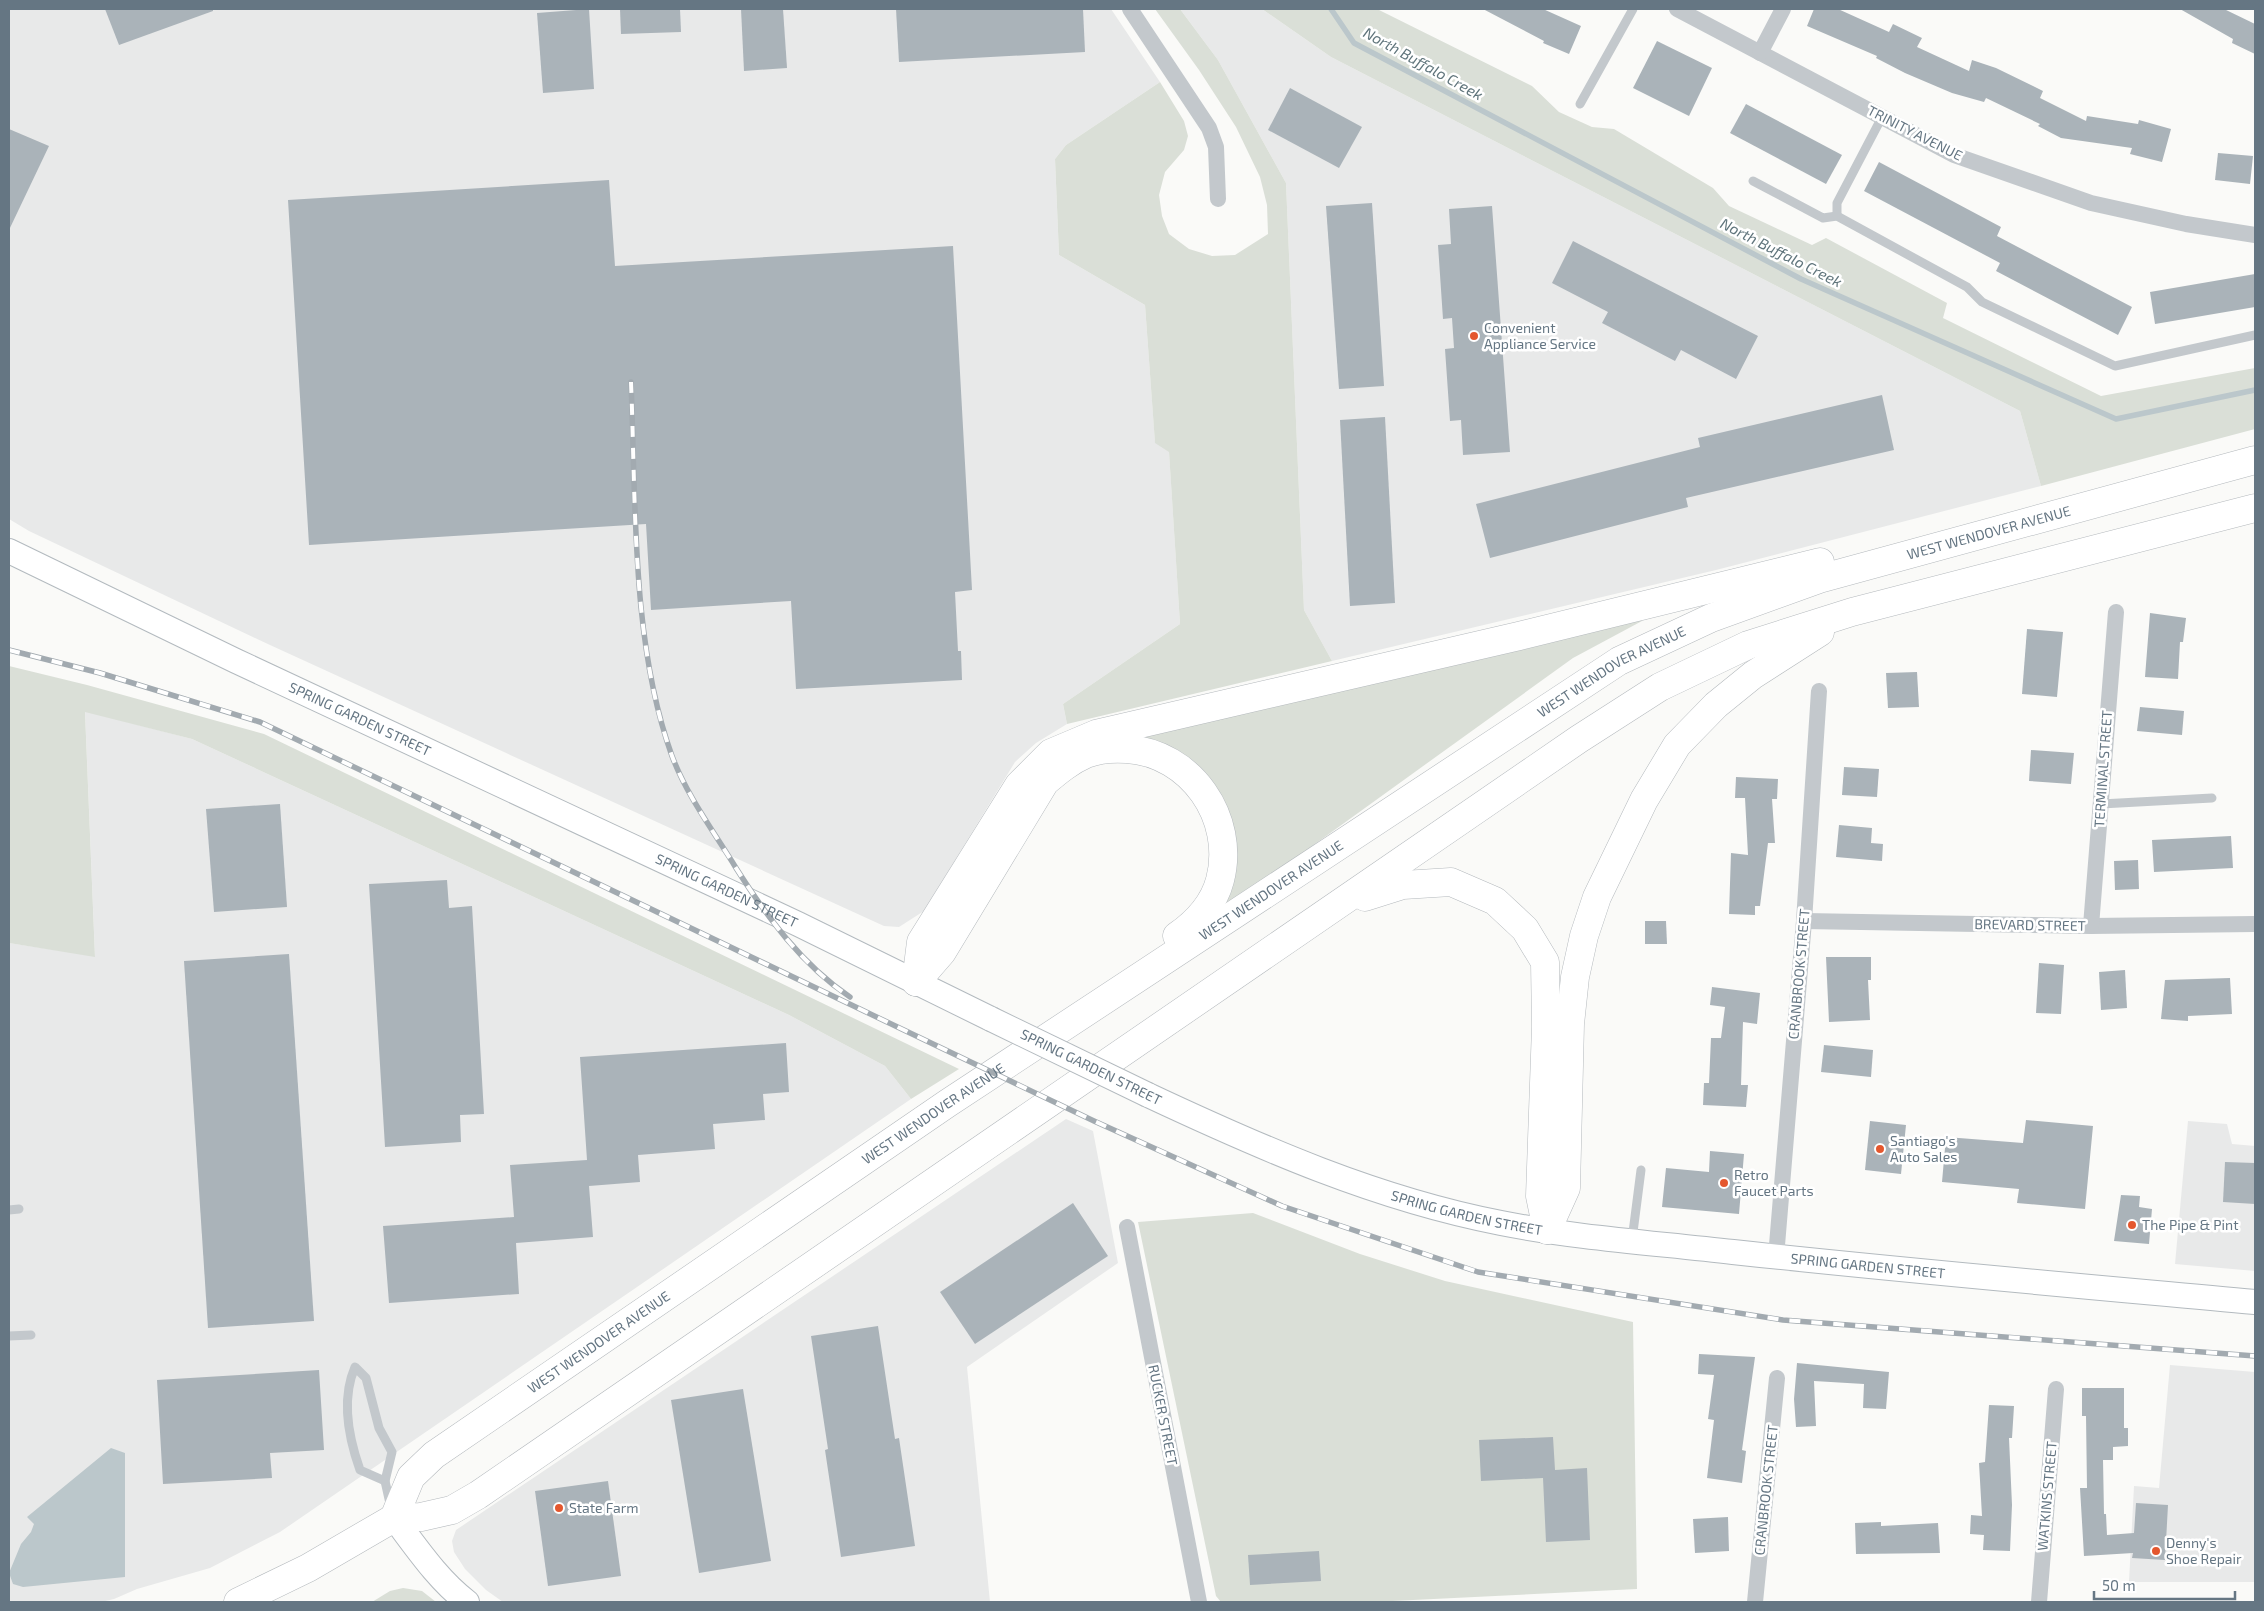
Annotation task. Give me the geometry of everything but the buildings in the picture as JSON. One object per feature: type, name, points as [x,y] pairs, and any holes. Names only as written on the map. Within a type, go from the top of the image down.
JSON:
[{"type":"highway","name":"WEST WENDOVER AVENUE","points":[[394,1518],[411,1477],[434,1454],[948,1103],[1618,661],[1711,618],[1819,579],[2255,460]]},
{"type":"highway","points":[[238,1602],[308,1568],[394,1518],[421,1517],[452,1510],[478,1495],[1340,905],[1579,739],[1660,688],[1748,645],[1852,612],[2255,508]]},
{"type":"highway","points":[[916,982],[921,942],[1019,785],[1051,753],[1078,741],[1096,734],[1519,636],[1868,550],[1948,543]]},
{"type":"highway","points":[[1547,1230],[1566,1188],[1570,1024],[1575,977],[1584,936],[1597,897],[1644,800],[1677,745],[1716,705],[1753,675],[1852,612]]},
{"type":"highway","points":[[916,982],[942,952],[1034,798],[1045,782],[1063,766],[1086,754],[1102,749],[1139,750],[1172,761],[1200,787],[1216,816],[1221,830],[1224,862],[1220,881],[1207,908],[1190,927],[948,1103]]},
{"type":"highway","points":[[1340,905],[1403,885],[1451,882],[1495,900],[1525,929],[1545,962],[1546,1027],[1540,1196],[1547,1230]]},
{"type":"main road","name":"SPRING GARDEN STREET","points":[[9,551],[246,666],[798,924],[1148,1095],[1286,1157],[1375,1189],[1500,1223],[1632,1241],[1776,1257],[2255,1302]]},
{"type":"main road","points":[[394,1518],[443,1580],[467,1602]]},
{"type":"street","points":[[1130,9],[1209,128],[1216,147],[1218,199]]},
{"type":"street","name":"TRINITY AVENUE","points":[[1677,9],[1954,155],[2091,203],[2186,224],[2255,235]]},
{"type":"street","points":[[1760,53],[1783,9]]},
{"type":"street","name":"TERMINAL STREET","points":[[2091,926],[2116,612]]},
{"type":"street","name":"CRANBROOK STREET","points":[[1776,1257],[1804,921],[1819,691]]},
{"type":"street","name":"BREVARD STREET","points":[[1804,921],[2091,926],[2255,924]]},
{"type":"street","name":"RUCKER STREET","points":[[1127,1227],[1200,1602]]},
{"type":"street","name":"CRANBROOK STREET","points":[[1755,1602],[1777,1378]]},
{"type":"street","name":"WATKINS STREET","points":[[2039,1602],[2056,1389]]},
{"type":"lane","points":[[1580,104],[1633,9]]},
{"type":"lane","points":[[1837,216],[1837,203],[1882,117]]},
{"type":"lane","points":[[1753,181],[1824,218],[1837,216],[1967,287],[1982,302],[2115,366],[2255,335]]},
{"type":"lane","points":[[2100,804],[2212,798]]},
{"type":"lane","points":[[1632,1241],[1641,1170]]},
{"type":"lane","points":[[9,1210],[19,1210]]},
{"type":"lane","points":[[9,1336],[31,1335]]},
{"type":"lane","points":[[385,1481],[360,1470],[352,1449],[348,1383],[355,1367],[366,1378],[379,1428],[392,1452],[385,1481],[394,1518]]},
{"type":"shaded area","points":[[9,9],[1111,9],[1160,82],[1066,145],[1055,159],[1059,255],[1145,305],[1155,442],[1169,451],[1180,624],[1063,704],[1067,724],[1036,743],[1015,762],[924,911],[899,927],[884,926],[270,645],[29,531],[9,519]]},
{"type":"shaded area","points":[[1155,9],[1180,9],[1218,60],[1286,183],[1304,610],[1332,661],[1067,724],[1063,704],[1180,624],[1169,452],[1155,443],[1145,305],[1059,255],[1055,159],[1066,145],[1160,82],[1184,121],[1188,136],[1184,150],[1165,172],[1159,195],[1162,216],[1169,234],[1189,249],[1212,256],[1235,255],[1268,234],[1267,205],[1260,177],[1236,127],[1199,70]]},
{"type":"shaded area","points":[[1180,9],[1262,9],[1331,57],[2020,411],[2041,486],[1716,570],[1332,661],[1304,610],[1286,183],[1218,60]]},
{"type":"shaded area","points":[[1262,9],[1377,9],[1532,86],[1559,112],[1592,127],[1614,129],[1713,188],[1729,206],[1812,245],[1826,238],[1947,303],[1943,318],[2101,396],[2255,368],[2255,429],[2041,486],[2020,411],[1331,57]]},
{"type":"shaded area","points":[[1640,618],[1642,621],[1573,658],[1211,919],[1231,821],[1118,740]]},
{"type":"shaded area","points":[[9,666],[87,685],[264,734],[959,1069],[911,1099],[885,1066],[789,1015],[192,739],[85,712],[95,957],[9,943]]},
{"type":"shaded area","points":[[85,711],[192,739],[789,1015],[885,1066],[911,1099],[280,1532],[210,1568],[137,1589],[114,1599],[101,1602],[9,1602],[9,943],[95,956]]},
{"type":"shaded area","points":[[1066,1119],[1093,1131],[1118,1263],[967,1367],[990,1602],[503,1602],[486,1590],[465,1569],[454,1552],[452,1541],[456,1530]]},
{"type":"shaded area","points":[[2188,1121],[2227,1124],[2232,1144],[2255,1146],[2255,1271],[2175,1264]]},
{"type":"shaded area","points":[[1253,1213],[1360,1254],[1445,1281],[1633,1322],[1637,1589],[1372,1602],[1221,1602],[1216,1596],[1138,1222]]},
{"type":"shaded area","points":[[2170,1365],[2255,1372],[2255,1582],[2129,1582],[2134,1486],[2159,1488]]},
{"type":"shaded area","points":[[111,1448],[125,1453],[125,1577],[23,1587],[13,1584],[9,1573],[21,1544],[31,1532],[34,1524],[27,1517]]},
{"type":"shaded area","points":[[403,1588],[422,1591],[436,1602],[372,1602],[390,1591]]},
{"type":"waterway","name":"North Buffalo Creek","points":[[1331,9],[1354,43],[1801,279],[2116,419],[2255,390]]},
{"type":"railway","points":[[631,382],[635,523],[642,620],[649,667],[659,712],[672,756],[701,814],[773,922],[816,970],[850,997]]},
{"type":"railway","points":[[9,650],[100,673],[260,722],[1094,1121],[1282,1206],[1478,1272],[1783,1320],[2255,1356]]},
{"type":"place","name":"Convenient Appliance Service","points":[[1474,336]]},
{"type":"place","name":"Santiago's Auto Sales","points":[[1880,1149]]},
{"type":"place","name":"Retro Faucet Parts","points":[[1724,1183]]},
{"type":"place","name":"The Pipe & Pint","points":[[2132,1225]]},
{"type":"place","name":"State Farm","points":[[559,1508]]},
{"type":"place","name":"Denny's Shoe Repair","points":[[2156,1551]]}]
